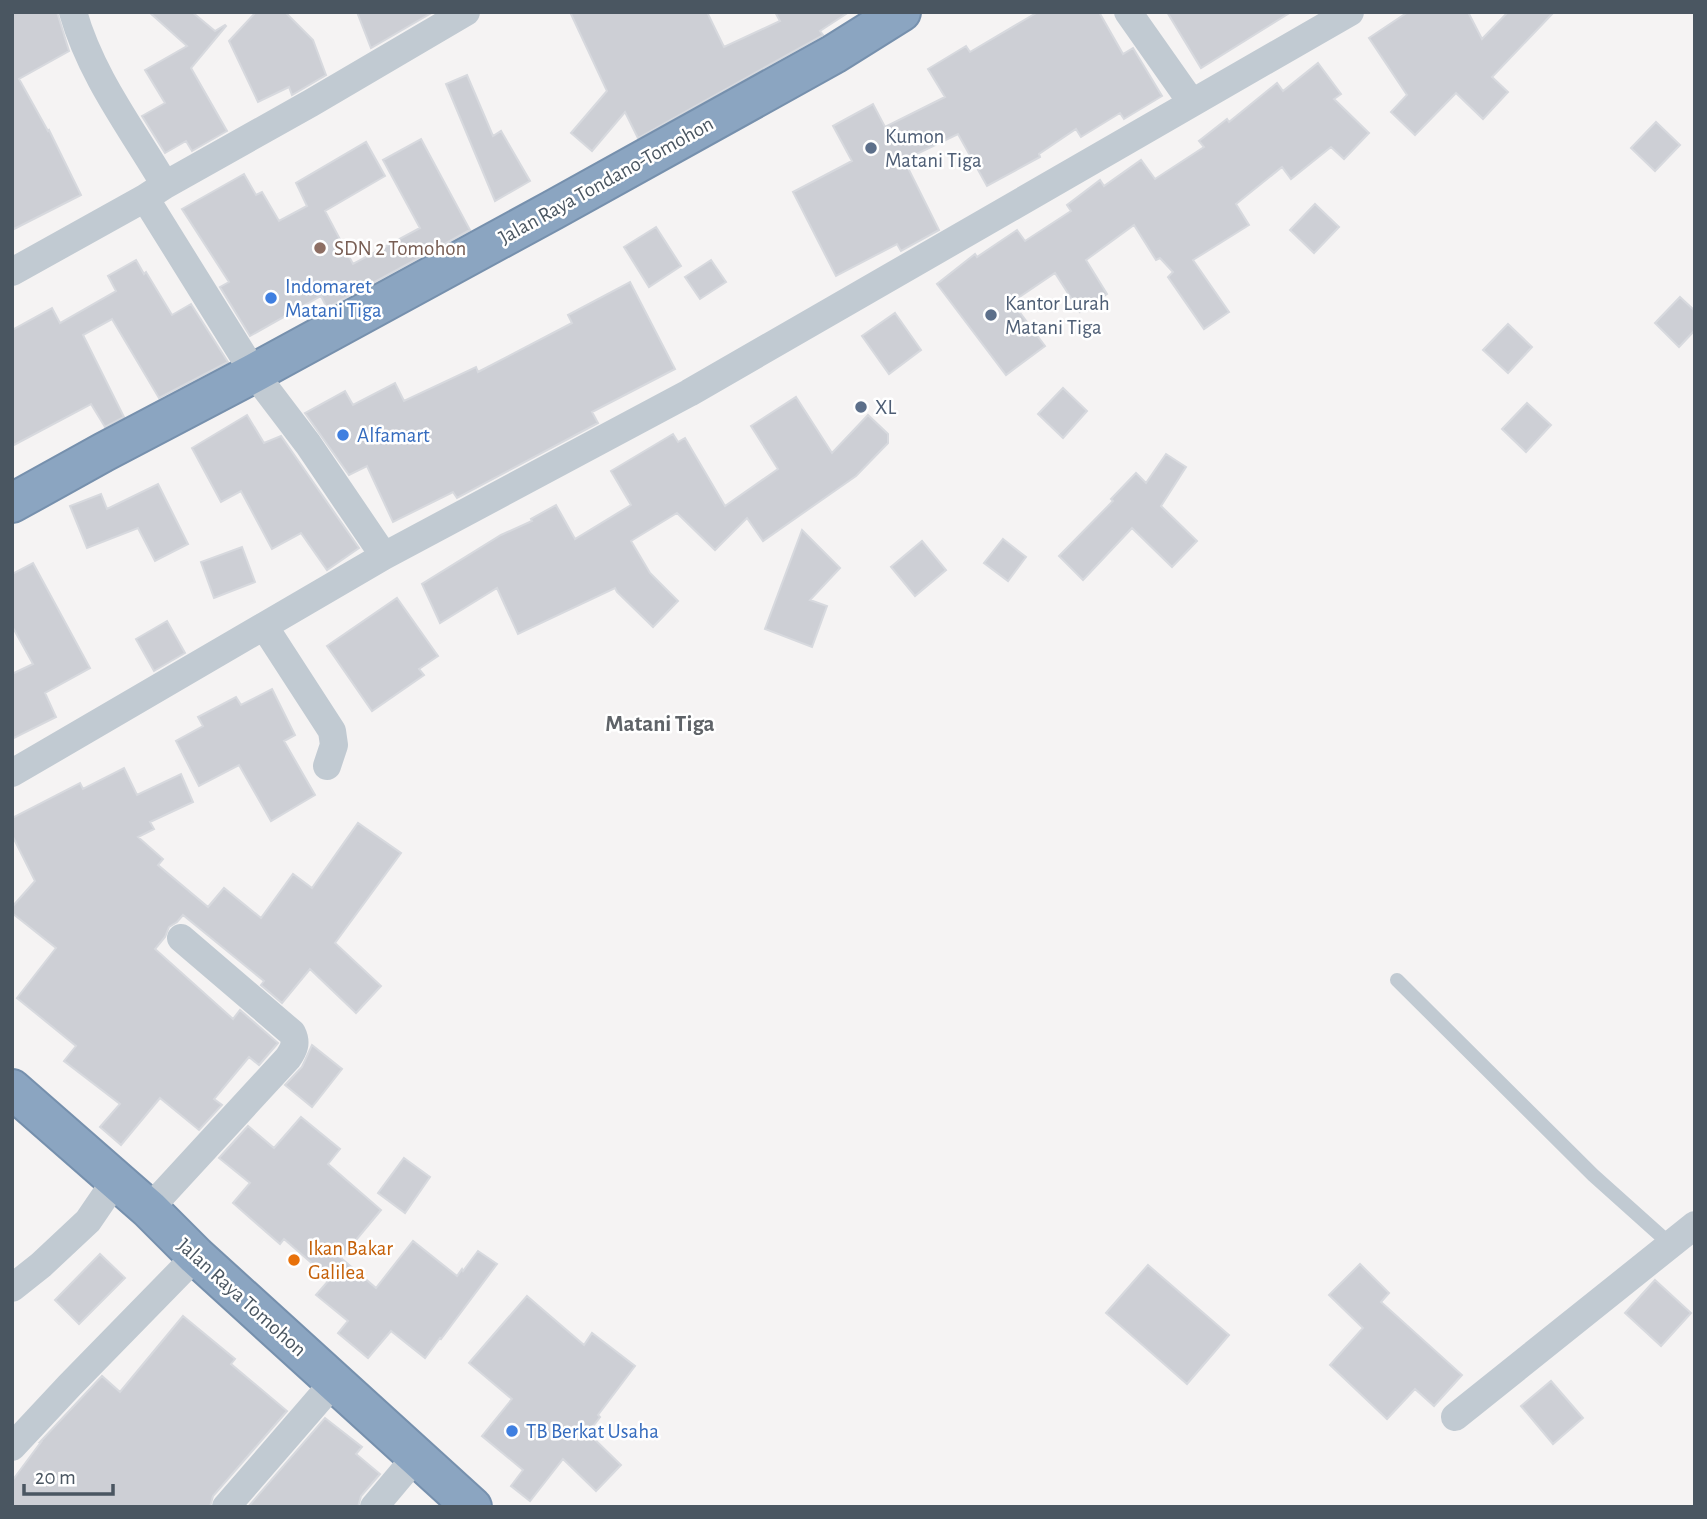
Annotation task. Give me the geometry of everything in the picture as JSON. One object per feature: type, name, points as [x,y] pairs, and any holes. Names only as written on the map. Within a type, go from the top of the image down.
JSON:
[{"type":"highway","name":"Jalan Raya Tondano-Tomohon","points":[[12,503],[821,61],[901,12]]},
{"type":"highway","name":"Jalan Raya Tomohon","points":[[12,1089],[149,1209],[196,1256],[472,1507]]},
{"type":"street","points":[[73,12],[77,28],[99,77],[155,192],[254,373],[308,444],[384,556]]},
{"type":"street","points":[[12,272],[466,12]]},
{"type":"street","points":[[1128,12],[1192,103]]},
{"type":"street","points":[[12,773],[384,556],[689,393],[1350,12]]},
{"type":"street","points":[[264,626],[332,731],[334,745],[327,766]]},
{"type":"street","points":[[149,1209],[288,1058],[295,1048],[296,1040],[292,1032],[181,938]]},
{"type":"street","points":[[12,1288],[88,1221],[116,1180]]},
{"type":"street","points":[[1455,1417],[1695,1225]]},
{"type":"street","points":[[12,1447],[196,1256]]},
{"type":"street","points":[[226,1507],[335,1381]]},
{"type":"street","points":[[374,1507],[416,1457]]},
{"type":"lane","points":[[1397,980],[1593,1175],[1670,1244]]},
{"type":"building","points":[[12,12],[57,12],[69,51],[19,79],[49,130],[81,195],[12,230]]},
{"type":"building","points":[[149,12],[192,12],[215,31],[226,26],[191,68],[227,131],[192,151],[186,141],[165,153],[142,116],[165,103],[145,70],[187,46]]},
{"type":"building","points":[[256,12],[285,12],[313,40],[326,75],[292,95],[289,87],[258,102],[229,41]]},
{"type":"building","points":[[357,12],[433,12],[371,48]]},
{"type":"building","points":[[570,12],[707,12],[724,47],[780,21],[775,12],[849,12],[820,31],[823,35],[638,138],[625,112],[592,151],[571,133],[607,91]]},
{"type":"building","points":[[1038,12],[1099,12],[1123,54],[1133,48],[1162,96],[1124,119],[1120,113],[1081,137],[1076,129],[1039,154],[1040,157],[987,186],[958,134],[904,160],[939,230],[901,251],[897,244],[836,276],[793,192],[852,161],[833,126],[873,104],[885,127],[945,97],[928,69],[966,46],[970,52]]},
{"type":"building","points":[[1167,12],[1291,12],[1201,68]]},
{"type":"building","points":[[1408,12],[1468,12],[1482,39],[1508,12],[1554,12],[1492,77],[1508,92],[1483,119],[1456,93],[1415,135],[1391,112],[1407,95],[1369,38]]},
{"type":"building","points":[[1318,63],[1341,94],[1334,99],[1369,133],[1344,159],[1331,147],[1291,179],[1282,167],[1236,204],[1249,225],[1193,260],[1229,312],[1204,329],[1168,277],[1173,272],[1160,258],[1156,260],[1134,225],[1086,260],[1107,294],[1080,312],[1055,273],[1012,302],[1045,346],[1006,375],[937,284],[975,254],[977,257],[1017,230],[1025,241],[1071,211],[1067,205],[1100,180],[1104,186],[1141,160],[1155,179],[1204,147],[1199,141],[1227,119],[1229,122],[1277,83],[1283,91]]},
{"type":"building","points":[[467,75],[493,136],[501,131],[530,181],[495,201],[446,84]]},
{"type":"building","points":[[1656,122],[1680,145],[1655,171],[1631,148]]},
{"type":"building","points":[[421,139],[470,230],[327,308],[321,296],[250,336],[220,287],[229,282],[182,209],[244,174],[256,195],[262,192],[279,221],[307,206],[296,183],[366,142],[385,176],[325,211],[353,264],[420,228],[383,160]]},
{"type":"building","points":[[1315,204],[1339,227],[1314,253],[1290,230]]},
{"type":"building","points":[[656,227],[681,266],[649,287],[624,247]]},
{"type":"building","points":[[136,260],[172,315],[191,304],[228,362],[159,398],[112,319],[83,335],[124,417],[105,427],[91,404],[12,446],[12,330],[52,308],[60,323],[116,291],[108,276]]},
{"type":"building","points":[[711,260],[726,282],[700,299],[685,277]]},
{"type":"building","points":[[630,282],[675,369],[592,412],[598,423],[457,498],[453,492],[393,522],[367,466],[349,475],[305,413],[345,391],[353,405],[395,383],[404,401],[476,367],[478,372],[572,323],[568,315]]},
{"type":"building","points":[[1680,297],[1695,311],[1695,330],[1679,347],[1655,323]]},
{"type":"building","points":[[895,313],[921,350],[889,374],[862,336]]},
{"type":"building","points":[[1508,324],[1532,347],[1508,373],[1483,350]]},
{"type":"building","points":[[1063,388],[1087,411],[1063,438],[1038,414]]},
{"type":"building","points":[[796,397],[832,453],[868,415],[888,434],[888,443],[856,476],[763,541],[747,518],[715,550],[677,513],[631,541],[650,573],[678,601],[653,627],[615,588],[518,634],[497,588],[440,623],[422,584],[556,505],[575,539],[631,505],[611,471],[673,434],[678,442],[685,438],[725,506],[778,469],[751,426]]},
{"type":"building","points":[[1527,403],[1551,425],[1526,452],[1502,429]]},
{"type":"building","points":[[247,415],[264,443],[281,436],[359,548],[327,570],[301,533],[272,549],[241,491],[221,502],[192,448]]},
{"type":"building","points":[[1166,454],[1186,467],[1161,506],[1197,541],[1172,567],[1132,528],[1083,580],[1059,556],[1113,501],[1111,499],[1136,473],[1146,483]]},
{"type":"building","points":[[158,484],[188,544],[155,561],[138,528],[87,548],[70,506],[101,494],[107,509]]},
{"type":"building","points":[[802,530],[840,568],[810,600],[827,606],[812,647],[765,629]]},
{"type":"building","points":[[1003,539],[1026,557],[1008,581],[984,563]]},
{"type":"building","points":[[922,541],[946,570],[915,596],[891,567]]},
{"type":"building","points":[[242,547],[255,582],[214,598],[201,562]]},
{"type":"building","points":[[33,563],[90,668],[45,693],[56,717],[12,739],[12,674],[33,664],[12,626],[12,574]]},
{"type":"building","points":[[397,598],[438,656],[419,669],[424,675],[372,711],[327,646]]},
{"type":"building","points":[[167,621],[185,653],[154,671],[136,639]]},
{"type":"building","points":[[272,689],[295,735],[284,741],[315,795],[271,821],[239,765],[199,786],[176,741],[203,726],[198,717],[236,697],[241,705]]},
{"type":"building","points":[[124,768],[137,795],[181,774],[193,802],[150,822],[154,829],[138,837],[163,859],[158,865],[208,907],[224,888],[261,918],[293,874],[312,888],[358,823],[401,853],[335,943],[381,986],[356,1013],[310,969],[282,1003],[261,985],[264,981],[183,915],[169,927],[155,949],[233,1019],[240,1010],[278,1043],[259,1065],[249,1057],[214,1099],[222,1105],[199,1130],[160,1098],[121,1145],[100,1127],[120,1104],[64,1061],[76,1046],[17,998],[56,948],[12,913],[12,907],[35,881],[12,835],[12,818],[80,783],[83,789]]},
{"type":"building","points":[[312,1045],[342,1069],[312,1107],[285,1085],[302,1067]]},
{"type":"building","points":[[301,1117],[340,1149],[328,1164],[381,1210],[341,1258],[376,1288],[413,1241],[457,1276],[478,1251],[497,1264],[425,1358],[391,1331],[368,1358],[338,1333],[348,1321],[316,1295],[330,1279],[284,1239],[280,1244],[233,1203],[250,1183],[219,1158],[248,1126],[274,1148]]},
{"type":"building","points":[[404,1158],[430,1177],[405,1213],[378,1193]]},
{"type":"building","points":[[100,1254],[125,1278],[79,1324],[55,1300]]},
{"type":"building","points":[[1360,1264],[1389,1293],[1381,1302],[1462,1375],[1434,1406],[1415,1389],[1387,1419],[1330,1365],[1363,1328],[1329,1295]]},
{"type":"building","points":[[1148,1265],[1229,1335],[1187,1384],[1106,1313]]},
{"type":"building","points":[[1655,1280],[1691,1313],[1661,1346],[1625,1313]]},
{"type":"building","points":[[527,1296],[584,1345],[592,1333],[635,1366],[598,1415],[600,1417],[588,1433],[621,1465],[596,1491],[563,1459],[530,1501],[511,1486],[523,1470],[482,1436],[512,1399],[469,1363]]},
{"type":"building","points":[[183,1316],[235,1359],[231,1364],[287,1411],[213,1496],[210,1507],[12,1507],[12,1481],[40,1442],[102,1376],[120,1392]]},
{"type":"building","points":[[1551,1381],[1583,1418],[1553,1444],[1521,1406]]},
{"type":"building","points":[[325,1418],[362,1447],[356,1454],[380,1474],[361,1496],[358,1507],[248,1507]]},
{"type":"place","name":"Kumon Matani Tiga","points":[[871,148]]},
{"type":"place","name":"SDN 2 Tomohon","points":[[320,248]]},
{"type":"place","name":"Indomaret Matani Tiga","points":[[271,298]]},
{"type":"place","name":"Kantor Lurah Matani Tiga","points":[[991,315]]},
{"type":"place","name":"XL","points":[[861,407]]},
{"type":"place","name":"Alfamart","points":[[343,435]]},
{"type":"place","name":"Ikan Bakar Galilea","points":[[294,1260]]},
{"type":"place","name":"TB Berkat Usaha","points":[[512,1431]]},
{"type":"district","name":"Matani Tiga","points":[[660,723]]}]
